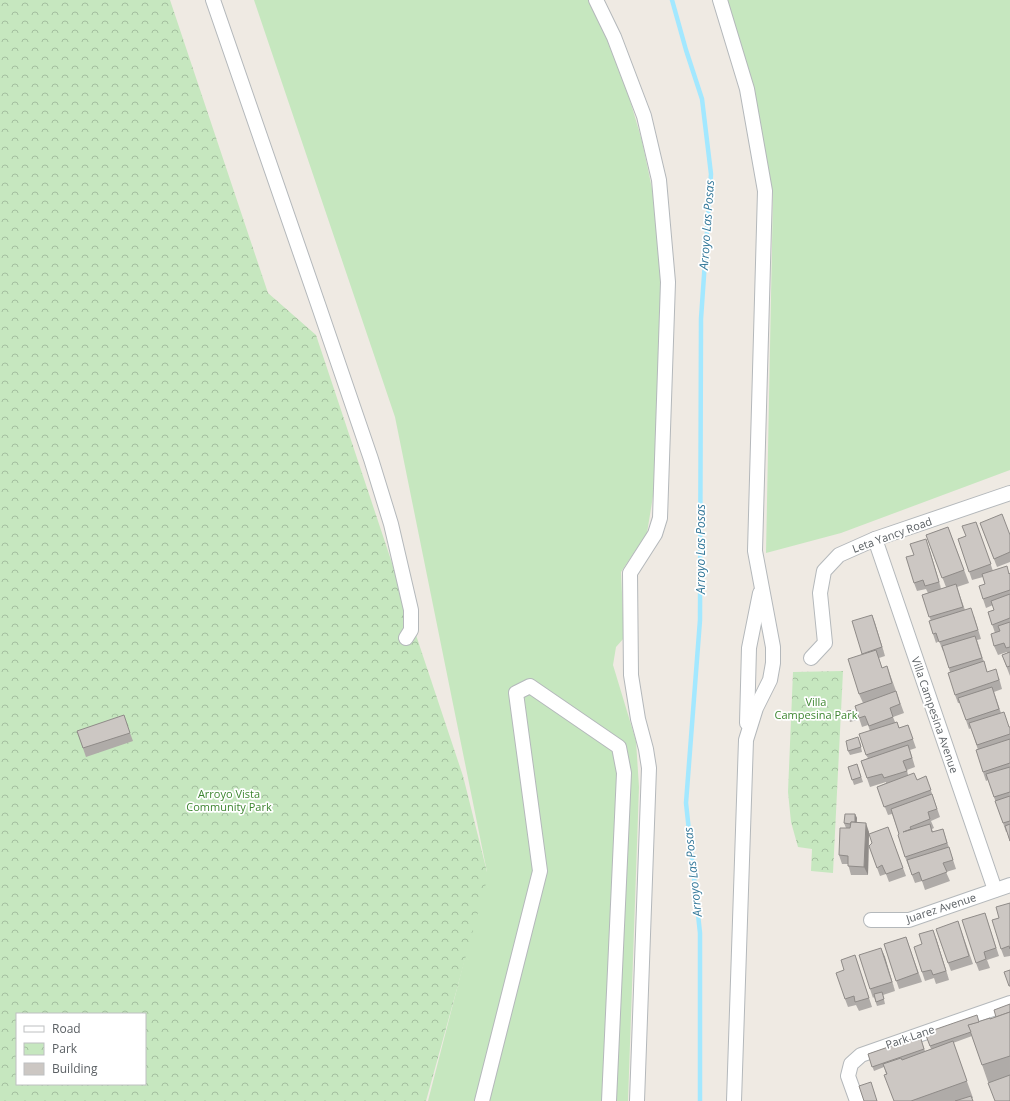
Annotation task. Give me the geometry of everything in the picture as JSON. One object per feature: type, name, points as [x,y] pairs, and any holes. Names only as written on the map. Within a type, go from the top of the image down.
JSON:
[{"type":"street","points":[[213,0],[371,459],[391,524],[410,610],[411,630],[406,638]]},
{"type":"street","points":[[596,0],[614,37],[644,116],[659,180],[668,282],[660,518],[655,534],[630,573],[631,675],[638,719],[648,757],[637,1101]]},
{"type":"street","points":[[720,0],[747,89],[765,191],[755,551],[773,647],[773,663],[770,680],[756,708],[746,740]]},
{"type":"street","name":"Leta Yancy Road","points":[[810,658],[825,642],[820,593],[824,571],[839,555],[875,539],[1010,493]]},
{"type":"street","name":"Villa Campesina Avenue","points":[[875,539],[995,890]]},
{"type":"street","points":[[734,1101],[749,648],[761,587]]},
{"type":"street","points":[[482,1101],[540,871],[516,693],[530,686],[619,747],[624,773],[608,1101]]},
{"type":"street","name":"Juarez Avenue","points":[[871,920],[909,920],[1010,885]]},
{"type":"street","name":"Park Lane","points":[[857,1101],[848,1076],[851,1064],[861,1054],[1010,1003]]},
{"type":"green space","name":"Arroyo Vista Community Park","points":[[0,0],[170,0],[268,293],[316,335],[463,776],[488,876],[426,1101],[0,1101]]},
{"type":"green space","points":[[254,0],[589,0],[617,56],[642,141],[654,198],[662,282],[654,490],[647,533],[621,572],[624,638],[616,647],[613,665],[636,741],[639,787],[628,1101],[428,1101],[487,872],[395,417]]},
{"type":"green space","points":[[727,0],[1010,0],[1010,470],[841,533],[766,553],[773,194],[754,88]]},
{"type":"green space","name":"Villa Campesina Park","points":[[843,671],[833,873],[811,871],[812,849],[798,847],[791,822],[788,792],[793,672]]},
{"type":"building","points":[[1002,514],[1010,535],[1010,552],[994,559],[980,523]]},
{"type":"building","points":[[976,522],[991,564],[969,572],[958,539],[966,536],[962,526]]},
{"type":"building","points":[[948,527],[964,570],[942,578],[926,535]]},
{"type":"building","points":[[926,539],[939,582],[925,586],[923,580],[914,583],[906,557],[914,555],[910,544]]},
{"type":"building","points":[[1007,566],[1009,574],[1010,573],[1010,590],[983,599],[979,586],[985,584],[982,574]]},
{"type":"building","points":[[956,584],[963,607],[929,617],[922,595]]},
{"type":"building","points":[[1010,594],[1010,618],[992,625],[988,612],[994,610],[991,601]]},
{"type":"building","points":[[971,608],[978,630],[939,642],[936,633],[933,634],[929,621]]},
{"type":"building","points":[[872,615],[882,647],[862,654],[852,621]]},
{"type":"building","points":[[1010,622],[1010,647],[1006,648],[1004,643],[994,646],[991,634],[1000,631],[998,626]]},
{"type":"building","points":[[975,636],[982,658],[949,668],[942,646]]},
{"type":"building","points":[[876,650],[882,668],[887,666],[892,683],[859,694],[848,659]]},
{"type":"building","points":[[1010,652],[1010,666],[1007,667],[1002,655]]},
{"type":"building","points":[[984,661],[987,672],[996,669],[999,680],[955,695],[948,673]]},
{"type":"building","points":[[992,687],[999,709],[966,720],[958,698]]},
{"type":"building","points":[[896,691],[900,704],[890,708],[893,717],[869,726],[865,716],[859,718],[855,706]]},
{"type":"building","points":[[854,710],[855,716],[848,717],[847,711]]},
{"type":"building","points":[[1004,712],[1010,727],[1010,734],[977,745],[969,723]]},
{"type":"building","points":[[124,715],[130,733],[83,748],[77,731]]},
{"type":"building","points":[[897,722],[899,728],[908,725],[913,739],[866,755],[859,734]]},
{"type":"building","points":[[858,737],[861,747],[848,751],[846,741]]},
{"type":"building","points":[[1010,739],[1010,763],[983,772],[976,750]]},
{"type":"building","points":[[908,745],[912,758],[903,761],[907,771],[884,778],[882,774],[867,778],[861,761]]},
{"type":"building","points":[[857,764],[861,777],[852,780],[848,767]]},
{"type":"building","points":[[1010,767],[1010,792],[994,797],[986,774]]},
{"type":"building","points":[[914,773],[917,780],[926,776],[931,790],[884,807],[877,787]]},
{"type":"building","points":[[932,794],[937,809],[928,812],[930,819],[910,827],[911,829],[903,832],[930,824],[932,832],[943,829],[947,843],[905,857],[891,809]]},
{"type":"building","points":[[1010,796],[1010,821],[1003,823],[995,801]]},
{"type":"building","points":[[845,814],[855,814],[855,822],[851,822],[850,824],[844,823]]},
{"type":"building","points":[[851,822],[866,823],[864,867],[848,866],[848,856],[839,855],[840,828],[850,828]]},
{"type":"building","points":[[1010,824],[1010,841],[1005,826]]},
{"type":"building","points":[[888,827],[903,868],[886,874],[882,865],[877,868],[869,846],[872,843],[869,834]]},
{"type":"building","points":[[949,847],[953,860],[943,863],[947,872],[922,881],[919,872],[912,875],[907,860]]},
{"type":"building","points":[[1010,903],[1010,949],[1009,946],[1001,949],[992,920],[999,918],[996,907]]},
{"type":"building","points":[[985,913],[996,948],[984,952],[986,959],[976,963],[962,920]]},
{"type":"building","points":[[958,921],[969,956],[948,963],[936,929]]},
{"type":"building","points":[[933,930],[946,971],[933,975],[931,970],[922,972],[914,947],[922,944],[919,934]]},
{"type":"building","points":[[906,937],[918,973],[896,981],[884,944]]},
{"type":"building","points":[[881,948],[892,982],[870,989],[859,955]]},
{"type":"building","points":[[855,955],[869,998],[855,1002],[854,996],[845,999],[836,973],[844,970],[841,960]]},
{"type":"building","points":[[1010,970],[1010,986],[1009,986],[1004,972]]},
{"type":"building","points":[[882,992],[884,999],[876,1002],[874,994]]},
{"type":"building","points":[[1010,1004],[1010,1012],[996,1017],[994,1010]]},
{"type":"building","points":[[1010,1012],[1010,1056],[982,1065],[968,1025]]},
{"type":"building","points":[[977,1015],[979,1022],[968,1025],[971,1032],[930,1046],[925,1033]]},
{"type":"building","points":[[920,1036],[924,1049],[872,1067],[868,1054]]},
{"type":"building","points":[[953,1041],[967,1081],[911,1101],[894,1101],[884,1075],[887,1074],[883,1064],[901,1058],[902,1060]]},
{"type":"building","points":[[1010,1075],[1010,1101],[995,1101],[988,1083]]},
{"type":"building","points":[[871,1082],[877,1101],[864,1101],[859,1086]]},
{"type":"building","points":[[971,1096],[973,1101],[955,1101]]},
{"type":"waterway","name":"Arroyo Las Posas","points":[[672,0],[702,99],[711,174],[701,319],[700,620],[686,803],[700,933],[700,1101]]}]
